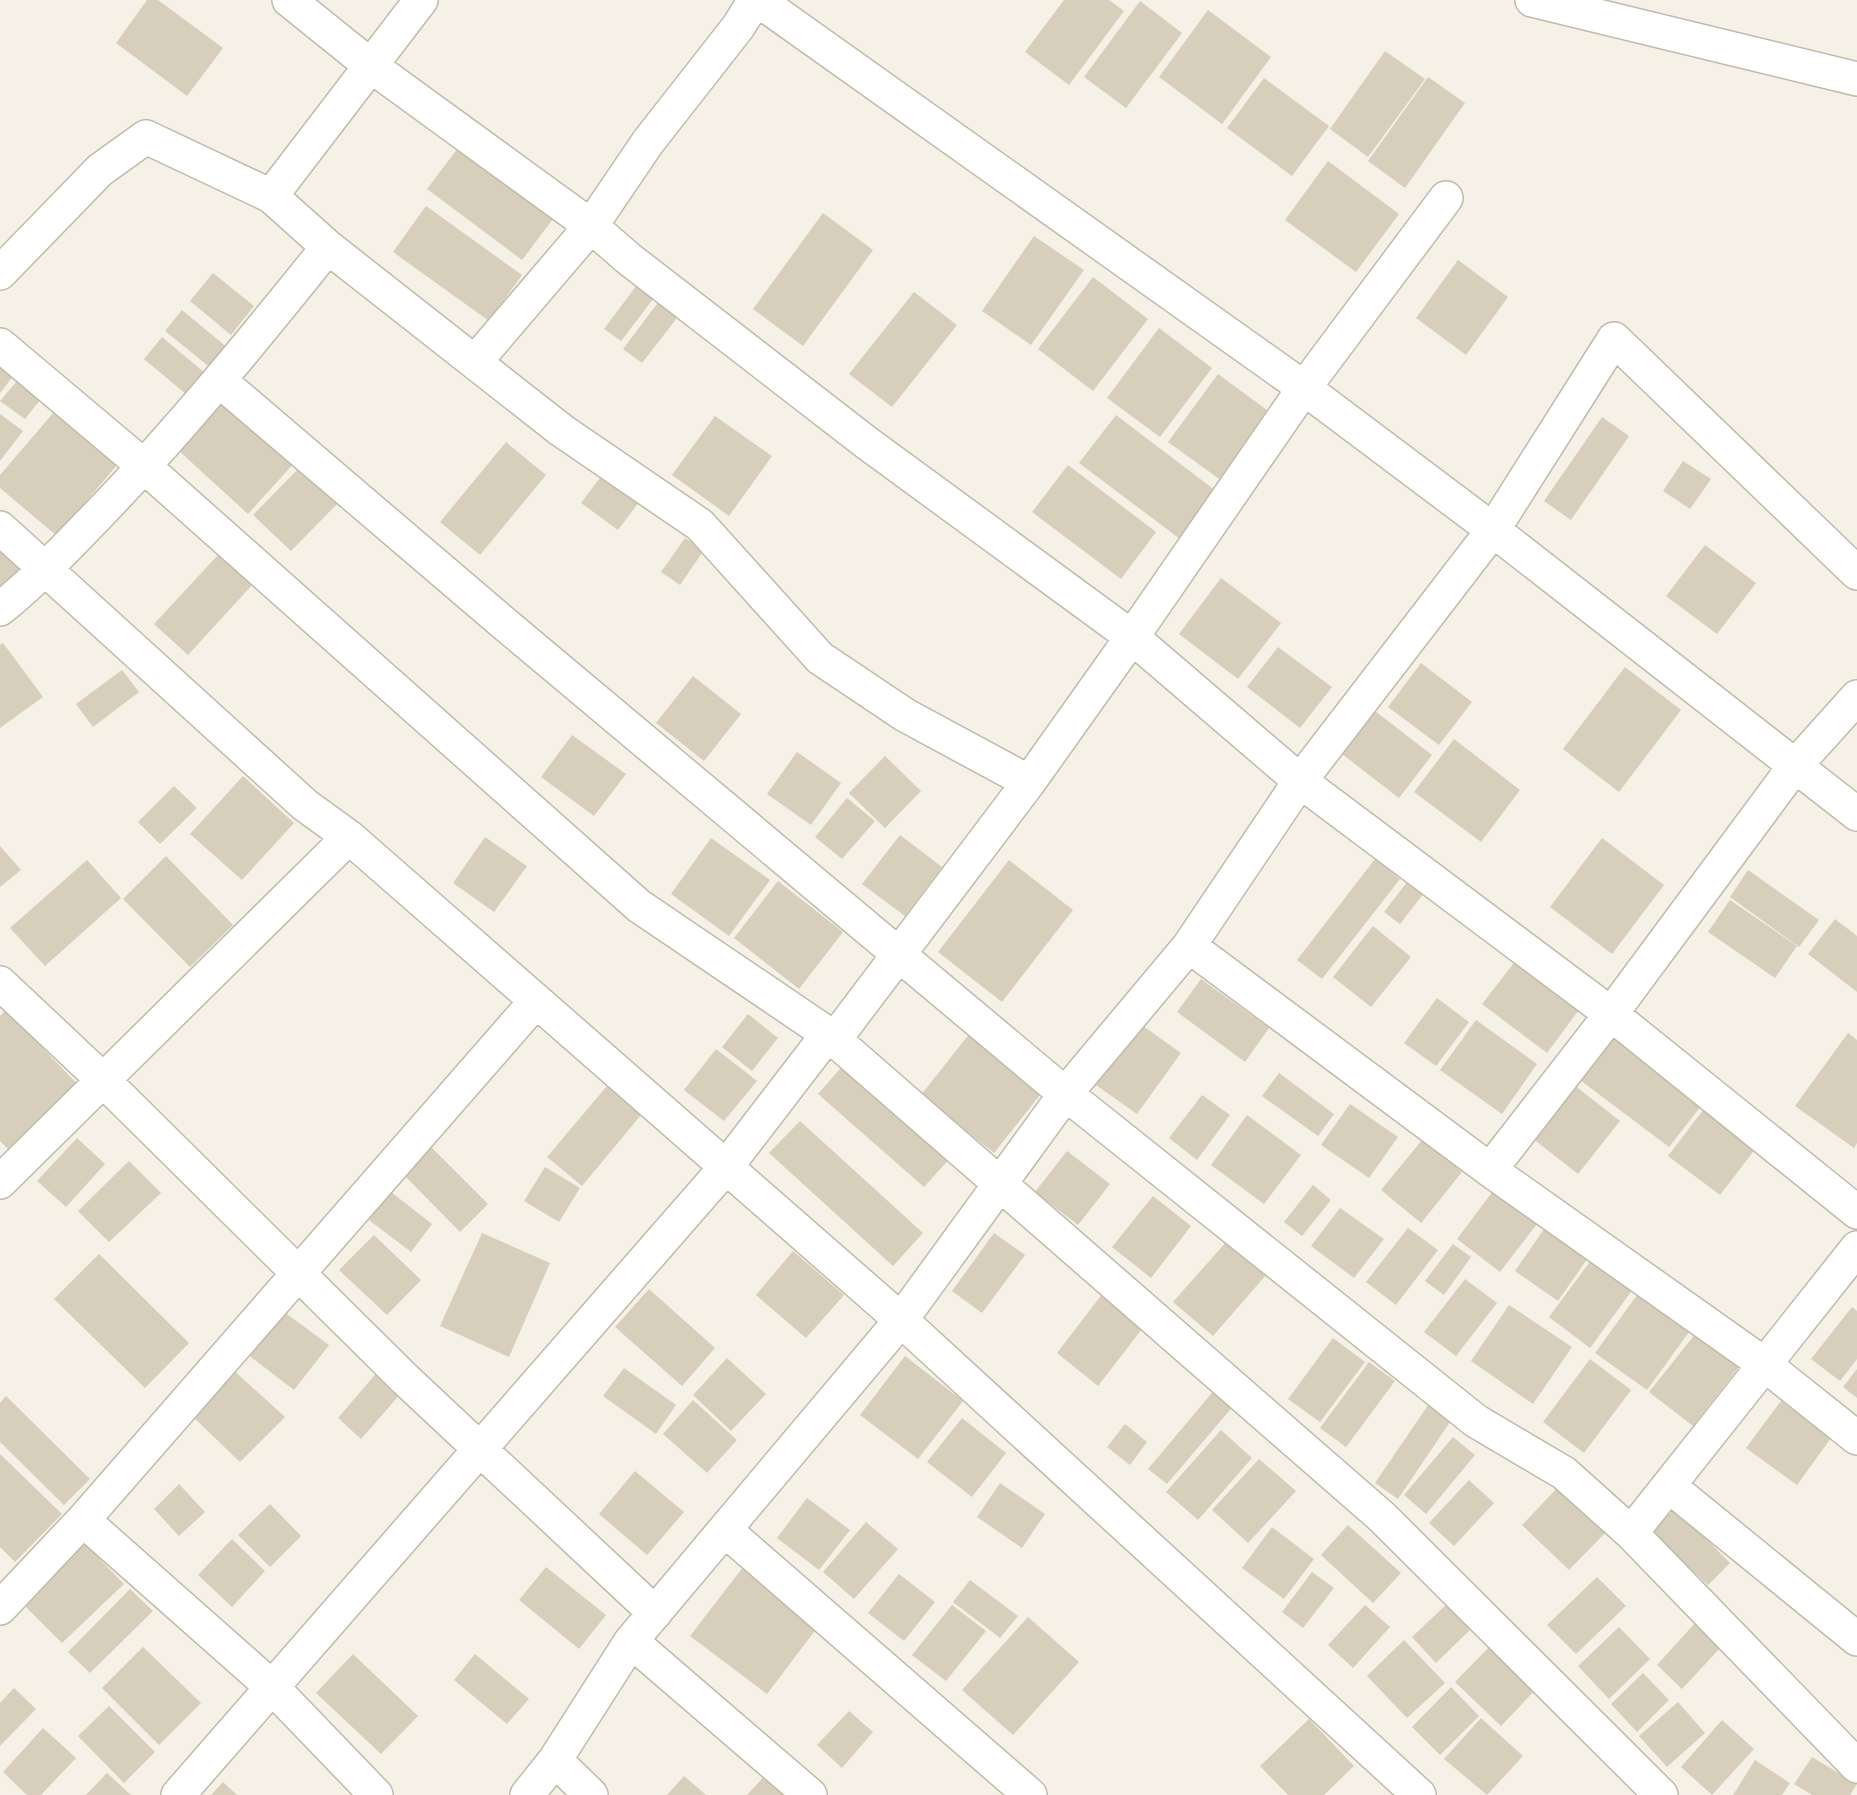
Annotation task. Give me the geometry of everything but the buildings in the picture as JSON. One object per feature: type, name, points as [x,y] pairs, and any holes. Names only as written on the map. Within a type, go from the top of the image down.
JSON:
[{"type":"street","points":[[289,0],[370,66],[591,226],[629,259],[867,443],[1132,638],[1300,781],[1611,1014],[1857,1212]]},
{"type":"street","points":[[272,196],[420,0]]},
{"type":"street","points":[[475,362],[591,226],[648,142],[738,27],[756,0],[1304,388],[1493,530],[1857,814]]},
{"type":"street","points":[[1532,0],[1857,79]]},
{"type":"street","points":[[0,273],[100,170],[146,137],[272,196],[328,247],[561,430],[700,525],[820,658],[905,715],[1029,782]]},
{"type":"street","points":[[178,1795],[726,1167],[898,954],[1029,782],[1132,638],[1304,388],[1446,198]]},
{"type":"street","points":[[0,609],[45,569],[145,466],[220,381],[328,247]]},
{"type":"street","points":[[527,1795],[555,1760],[630,1641],[901,1320],[1066,1093],[1189,946],[1300,781],[1493,530],[1614,339],[1857,573]]},
{"type":"street","points":[[0,345],[145,466],[639,906],[831,1037],[1382,1517],[1661,1795]]},
{"type":"street","points":[[220,381],[509,628],[1066,1093],[1476,1421],[1564,1473],[1631,1533],[1857,1766]]},
{"type":"street","points":[[0,528],[305,805],[349,837],[901,1320],[1419,1795]]},
{"type":"street","points":[[1490,1170],[1611,1014],[1794,767],[1857,697]]},
{"type":"street","points":[[0,1182],[349,837]]},
{"type":"street","points":[[1189,946],[1490,1170],[1764,1364],[1857,1438]]},
{"type":"street","points":[[0,983],[102,1079],[481,1450],[655,1613]]},
{"type":"street","points":[[0,1608],[83,1520],[297,1272],[536,1001]]},
{"type":"street","points":[[1631,1533],[1857,1248]]},
{"type":"street","points":[[1669,1486],[1857,1639]]},
{"type":"street","points":[[83,1520],[273,1688],[376,1795]]},
{"type":"street","points":[[725,1530],[1030,1795]]},
{"type":"street","points":[[630,1641],[810,1795]]},
{"type":"street","points":[[555,1760],[591,1795]]}]
